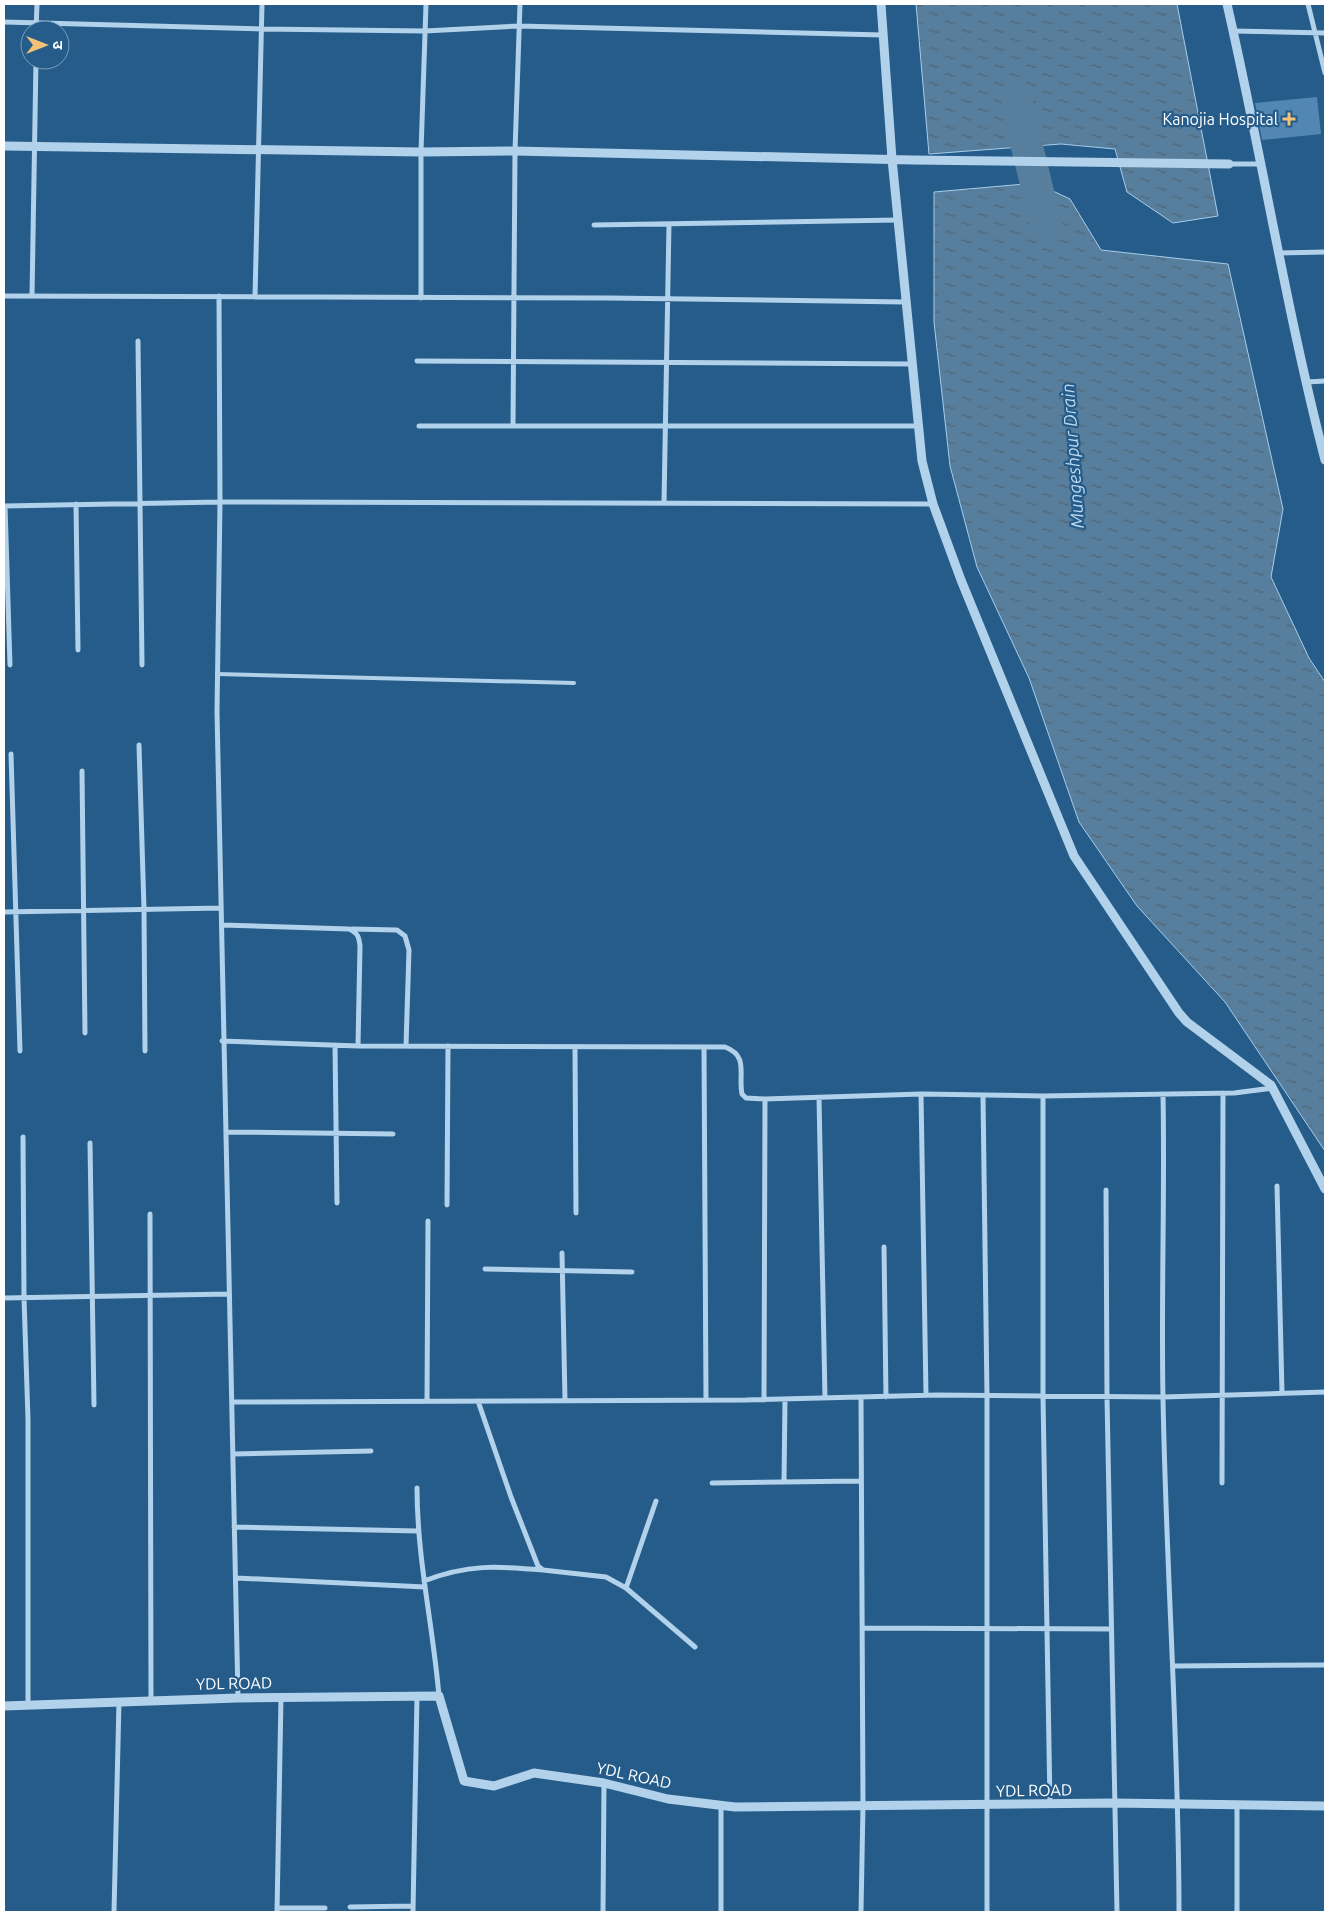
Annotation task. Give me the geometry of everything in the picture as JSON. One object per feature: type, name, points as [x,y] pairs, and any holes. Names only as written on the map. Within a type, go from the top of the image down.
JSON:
[{"type":"street","points":[[36,20],[37,4]]},
{"type":"street","points":[[255,297],[260,151],[262,4]]},
{"type":"street","points":[[421,298],[421,152],[426,4]]},
{"type":"street","points":[[513,426],[515,151],[520,4]]},
{"type":"street","points":[[881,4],[892,159],[922,461],[933,504],[960,580],[1074,856],[1186,1022],[1272,1088],[1325,1189]]},
{"type":"street","points":[[1227,4],[1261,164],[1277,253],[1305,382],[1325,460]]},
{"type":"street","points":[[1308,4],[1325,73]]},
{"type":"street","points":[[4,22],[20,22]]},
{"type":"street","points":[[70,23],[262,29],[425,31],[519,26],[883,35]]},
{"type":"street","points":[[1233,31],[1325,33]]},
{"type":"street","points":[[32,296],[36,70]]},
{"type":"street","points":[[4,146],[260,151],[515,151],[913,160],[1261,164]]},
{"type":"street","points":[[594,225],[898,220]]},
{"type":"street","points":[[664,503],[669,224]]},
{"type":"street","points":[[1277,253],[1325,252]]},
{"type":"street","points":[[4,296],[906,302]]},
{"type":"street","points":[[219,296],[220,502],[217,674],[222,924],[222,1041],[234,1454],[238,1698]]},
{"type":"street","points":[[138,341],[142,665]]},
{"type":"street","points":[[417,360],[666,364],[912,364]]},
{"type":"street","points":[[1305,382],[1325,381]]},
{"type":"street","points":[[419,426],[918,426]]},
{"type":"street","points":[[10,665],[5,506],[220,502],[933,504]]},
{"type":"street","points":[[76,504],[78,650]]},
{"type":"street","points":[[139,744],[144,910],[145,1051]]},
{"type":"street","points":[[11,754],[20,1051]]},
{"type":"street","points":[[82,771],[85,1033]]},
{"type":"street","points":[[4,912],[221,908]]},
{"type":"street","points":[[222,924],[397,930],[406,936],[409,950],[406,1046]]},
{"type":"street","points":[[349,929],[355,932],[360,946],[358,1046]]},
{"type":"street","points":[[222,1041],[358,1046],[725,1047],[735,1051],[741,1060],[742,1094],[746,1098],[765,1100],[921,1094],[1043,1096],[1223,1093],[1272,1088]]},
{"type":"street","points":[[335,1045],[337,1203]]},
{"type":"street","points":[[447,1205],[448,1046]]},
{"type":"street","points":[[704,1047],[706,1400]]},
{"type":"street","points":[[575,1048],[576,1213]]},
{"type":"street","points":[[1222,1483],[1223,1093]]},
{"type":"street","points":[[921,1094],[926,1395]]},
{"type":"street","points":[[1163,1094],[1165,1185],[1163,1397],[1179,1804],[1179,1912]]},
{"type":"street","points":[[983,1096],[987,1396],[987,1912]]},
{"type":"street","points":[[1043,1096],[1043,1397],[1050,1804]]},
{"type":"street","points":[[819,1098],[824,1398]]},
{"type":"street","points":[[764,1400],[765,1100]]},
{"type":"street","points":[[226,1132],[393,1134]]},
{"type":"street","points":[[23,1137],[24,1298],[28,1419],[28,1705]]},
{"type":"street","points":[[90,1143],[94,1405]]},
{"type":"street","points":[[1276,1186],[1282,1393]]},
{"type":"street","points":[[1106,1190],[1107,1398],[1116,1912]]},
{"type":"street","points":[[150,1214],[150,1701]]},
{"type":"street","points":[[427,1401],[428,1220]]},
{"type":"street","points":[[884,1247],[886,1397]]},
{"type":"street","points":[[562,1253],[565,1400]]},
{"type":"street","points":[[485,1269],[632,1272]]},
{"type":"street","points":[[4,1298],[230,1294]]},
{"type":"street","points":[[232,1402],[764,1400],[926,1395],[1107,1398],[1325,1392]]},
{"type":"street","points":[[860,1397],[863,1804],[861,1912]]},
{"type":"street","points":[[784,1482],[785,1399]]},
{"type":"street","points":[[478,1401],[511,1498],[538,1566],[543,1570]]},
{"type":"street","points":[[234,1454],[371,1452]]},
{"type":"street","points":[[712,1483],[861,1480]]},
{"type":"street","points":[[417,1488],[418,1531],[435,1646],[439,1696]]},
{"type":"street","points":[[626,1588],[656,1501]]},
{"type":"street","points":[[234,1527],[418,1531]]},
{"type":"street","points":[[424,1581],[449,1572],[491,1566],[606,1577],[626,1588],[695,1647]]},
{"type":"street","points":[[236,1578],[425,1587]]},
{"type":"street","points":[[862,1628],[1111,1629]]},
{"type":"street","points":[[1174,1666],[1325,1666]]},
{"type":"street","points":[[350,1907],[413,1909],[417,1696]]},
{"type":"street","name":"YDL ROAD","points":[[4,1706],[281,1697],[439,1696],[464,1781],[494,1786],[534,1773],[604,1783],[668,1799],[735,1808],[863,1804],[988,1806],[1114,1803],[1325,1806]]},
{"type":"street","points":[[281,1697],[277,1910],[325,1908]]},
{"type":"street","points":[[114,1912],[119,1702]]},
{"type":"street","points":[[603,1912],[604,1783]]},
{"type":"street","points":[[1237,1805],[1237,1912]]},
{"type":"street","points":[[721,1912],[722,1806]]},
{"type":"lane","points":[[217,674],[574,683]]},
{"type":"water","points":[[916,4],[1177,4],[1218,216],[1173,223],[1127,192],[1115,149],[1061,144],[929,154]]},
{"type":"water","points":[[1036,183],[1070,199],[1101,250],[1228,264],[1283,509],[1271,577],[1309,658],[1325,682],[1325,1151],[1225,1002],[1137,906],[1079,822],[1029,678],[977,567],[950,466],[934,322],[934,192]]},
{"type":"building","points":[[1317,97],[1321,134],[1262,140],[1255,103]]},
{"type":"waterway","name":"Mungeshpur Drain","points":[[1017,105],[1046,225]]},
{"type":"place","name":"Kanojia Hospital","points":[[1289,119]]}]
